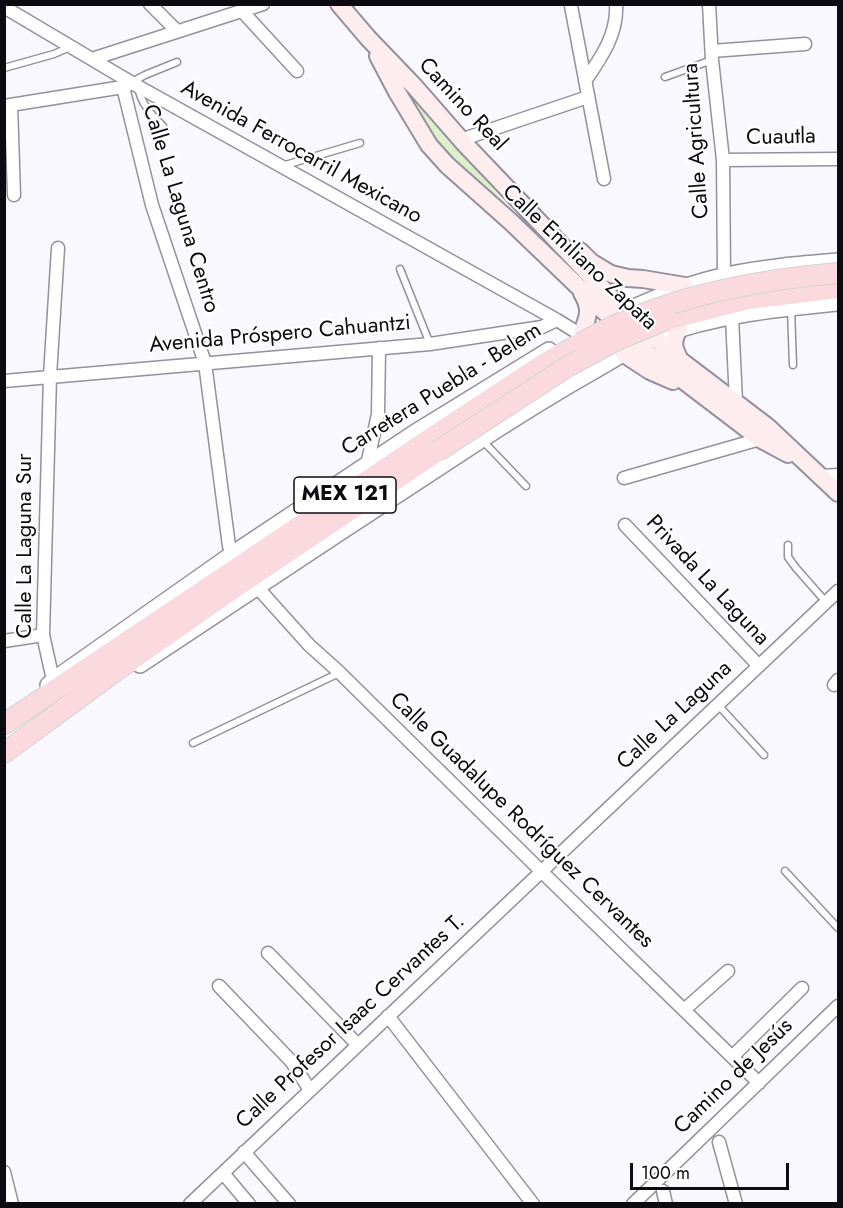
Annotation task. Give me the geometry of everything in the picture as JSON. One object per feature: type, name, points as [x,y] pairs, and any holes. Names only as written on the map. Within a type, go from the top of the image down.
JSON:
[{"type":"main road","name":"Camino Real","points":[[339,4],[463,142],[494,173],[618,314],[654,338]]},
{"type":"main road","name":"Calle Emiliano Zapata","points":[[368,38],[429,145],[578,287],[618,314],[631,350],[698,392],[760,439],[807,464]]},
{"type":"main road","points":[[494,173],[591,262],[611,274],[685,286]]},
{"type":"main road","name":"Carretera Puebla - Belem","points":[[4,753],[43,724],[118,659],[440,432],[542,365],[626,320],[682,300],[780,279],[838,273]]},
{"type":"main road","points":[[578,287],[587,301],[588,313],[587,321],[580,333]]},
{"type":"main road","name":"Carretera Puebla - Belem","points":[[4,723],[23,710],[118,659],[237,586],[567,367],[619,339],[666,320],[725,304],[787,293],[838,288]]},
{"type":"main road","points":[[680,329],[674,338],[674,349],[680,360]]},
{"type":"main road","name":"Calle Emiliano Zapata","points":[[654,338],[768,427],[838,493]]},
{"type":"street","points":[[150,4],[177,32]]},
{"type":"street","points":[[92,58],[262,4]]},
{"type":"street","points":[[585,81],[602,57],[615,26],[616,4]]},
{"type":"street","name":"Calle Agricultura","points":[[709,4],[723,160],[724,275]]},
{"type":"street","name":"Avenida Ferrocarril Mexicano","points":[[4,7],[92,58],[131,85],[580,333]]},
{"type":"street","points":[[569,7],[604,179]]},
{"type":"street","points":[[242,11],[297,71]]},
{"type":"street","points":[[712,55],[805,44]]},
{"type":"street","points":[[14,195],[8,106],[131,85]]},
{"type":"street","name":"Calle La Laguna Centro","points":[[131,85],[152,205],[205,363],[229,546],[232,554]]},
{"type":"street","points":[[470,137],[588,97]]},
{"type":"street","name":"Cuautla","points":[[723,160],[838,159]]},
{"type":"street","name":"Calle La Laguna Sur","points":[[53,680],[44,635],[50,376],[58,248]]},
{"type":"street","name":"Carretera Puebla - Belem","points":[[23,710],[53,680],[232,554],[414,433],[580,333],[618,314],[685,286],[724,275],[838,261]]},
{"type":"street","name":"Carretera Puebla - Belem","points":[[43,724],[132,670],[563,388],[631,350],[654,338],[680,329],[732,316],[838,303]]},
{"type":"street","points":[[732,316],[736,402]]},
{"type":"street","name":"Avenida Próspero Cahuantzi","points":[[4,381],[430,344],[542,327],[557,320]]},
{"type":"street","points":[[367,465],[378,414],[379,348]]},
{"type":"street","points":[[624,478],[760,439]]},
{"type":"street","points":[[821,476],[838,475]]},
{"type":"street","name":"Privada La Laguna","points":[[625,525],[759,666]]},
{"type":"street","name":"Calle Guadalupe Rodríguez Cervantes","points":[[257,587],[309,645],[759,1083]]},
{"type":"street","name":"Calle La Laguna","points":[[541,871],[838,591]]},
{"type":"street","points":[[4,640],[44,635]]},
{"type":"street","name":"Calle Profesor Isaac Cervantes T.","points":[[190,1203],[541,871]]},
{"type":"street","points":[[268,953],[358,1044]]},
{"type":"street","points":[[684,1010],[728,971]]},
{"type":"street","points":[[219,986],[291,1061],[310,1090]]},
{"type":"street","points":[[732,1056],[802,988]]},
{"type":"street","name":"Camino de Jesús","points":[[633,1203],[838,1006]]},
{"type":"street","points":[[388,1016],[533,1203]]},
{"type":"street","points":[[719,1142],[736,1203]]},
{"type":"street","points":[[244,1152],[289,1203]]},
{"type":"street","points":[[4,1172],[12,1203]]},
{"type":"street","points":[[223,1173],[249,1203]]},
{"type":"lane","points":[[4,68],[72,47]]},
{"type":"lane","points":[[665,77],[712,55]]},
{"type":"lane","points":[[163,126],[147,110],[140,95],[131,85],[145,75],[177,62]]},
{"type":"lane","points":[[281,166],[360,143]]},
{"type":"lane","points":[[400,269],[430,344]]},
{"type":"lane","points":[[791,308],[793,365]]},
{"type":"lane","points":[[482,440],[526,486]]},
{"type":"lane","points":[[788,544],[788,557],[826,602]]},
{"type":"lane","points":[[193,743],[339,672]]},
{"type":"lane","points":[[718,705],[764,755]]},
{"type":"lane","points":[[785,871],[838,928]]},
{"type":"green space","points":[[400,80],[529,231],[437,145],[408,98]]}]
